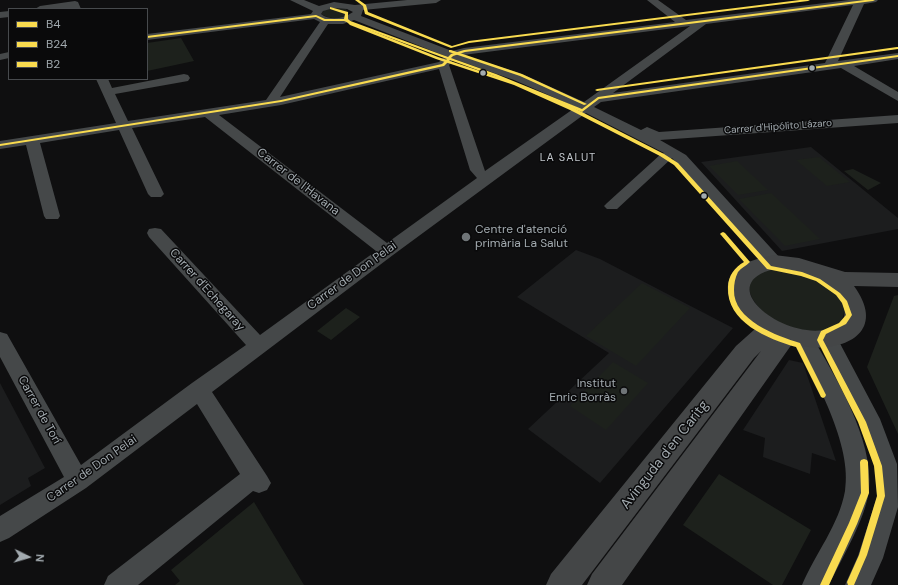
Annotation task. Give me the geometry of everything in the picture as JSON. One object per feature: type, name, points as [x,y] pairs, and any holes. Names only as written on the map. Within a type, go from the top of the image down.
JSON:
[{"type":"street","points":[[295,0],[321,13],[352,15],[436,0]]},
{"type":"street","points":[[309,0],[321,13]]},
{"type":"street","points":[[334,0],[345,5],[352,15],[448,60],[589,105],[666,148],[680,158],[767,263]]},
{"type":"street","points":[[652,0],[685,24]]},
{"type":"street","points":[[776,0],[793,10]]},
{"type":"street","points":[[0,145],[210,114],[270,103],[448,60],[470,50],[873,0]]},
{"type":"street","points":[[830,65],[860,2]]},
{"type":"street","points":[[148,37],[321,13],[345,5]]},
{"type":"street","points":[[52,8],[75,6]]},
{"type":"street","points":[[270,103],[321,13]]},
{"type":"street","name":"Carrer de Don Pelai","points":[[0,530],[78,481],[199,389],[704,21]]},
{"type":"street","points":[[589,105],[830,65],[898,56]]},
{"type":"street","points":[[448,60],[477,170],[480,174],[488,178]]},
{"type":"street","points":[[843,64],[898,97]]},
{"type":"street","points":[[108,92],[184,78]]},
{"type":"street","points":[[102,80],[156,194]]},
{"type":"street","points":[[589,105],[666,157],[767,263]]},
{"type":"street","name":"Carrer d'Hipólito Lázaro","points":[[589,105],[657,136],[898,119]]},
{"type":"street","name":"Carrer de l'Havana","points":[[210,114],[387,251]]},
{"type":"street","points":[[32,140],[52,216]]},
{"type":"street","points":[[612,206],[666,157]]},
{"type":"street","name":"Carrer d'Echegaray","points":[[155,233],[258,346]]},
{"type":"street","points":[[815,585],[846,521],[857,490],[856,462],[848,430],[813,356],[787,333],[750,312],[741,300],[738,288],[740,278],[748,270],[767,263],[800,265],[821,273],[844,279],[895,280]]},
{"type":"street","points":[[787,333],[828,339],[842,336],[852,328],[856,321],[858,313],[848,292],[836,282],[821,273]]},
{"type":"street","points":[[855,304],[858,297],[868,288],[895,280]]},
{"type":"street","name":"Avinguda d'en Caritg","points":[[562,585],[745,352],[787,333]]},
{"type":"street","name":"Avinguda d'en Caritg","points":[[603,585],[787,333]]},
{"type":"street","name":"Carrer de Torí","points":[[0,339],[78,481]]},
{"type":"street","points":[[828,339],[869,419],[886,464],[890,497],[870,558],[858,585]]},
{"type":"street","points":[[117,585],[257,480],[199,389]]},
{"type":"shaded area","points":[[334,8],[346,9],[349,13],[346,16],[339,18],[328,17],[321,14],[324,10]]},
{"type":"shaded area","points":[[181,38],[194,61],[148,71],[148,43]]},
{"type":"shaded area","points":[[811,147],[898,218],[898,229],[782,251],[701,162]]},
{"type":"shaded area","points":[[819,157],[850,182],[827,186],[796,160]]},
{"type":"shaded area","points":[[737,161],[768,190],[738,195],[709,166]]},
{"type":"shaded area","points":[[853,169],[881,183],[868,190],[844,171]]},
{"type":"shaded area","points":[[771,193],[820,239],[785,246],[739,199]]},
{"type":"shaded area","name":"Institut Enric Borràs","points":[[576,250],[600,259],[733,328],[600,483],[528,429],[609,353],[517,297]]},
{"type":"shaded area","points":[[780,268],[813,276],[833,287],[843,303],[844,311],[842,319],[837,325],[829,329],[817,331],[801,330],[776,321],[758,306],[752,297],[750,289],[751,281],[756,275],[765,270]]},
{"type":"shaded area","points":[[642,283],[690,308],[636,366],[586,336]]},
{"type":"shaded area","points":[[898,295],[898,434],[867,367],[894,296]]},
{"type":"shaded area","points":[[346,308],[360,317],[331,340],[317,331]]},
{"type":"shaded area","points":[[789,360],[803,363],[836,461],[812,453],[810,474],[763,457],[765,438],[743,430]]},
{"type":"shaded area","points":[[613,362],[648,383],[606,430],[570,406]]},
{"type":"shaded area","points":[[0,383],[45,468],[28,478],[31,486],[0,505]]},
{"type":"shaded area","points":[[719,474],[811,530],[782,585],[773,585],[683,525]]},
{"type":"shaded area","points":[[254,502],[304,585],[175,585],[180,581],[171,570]]},
{"type":"transit line","name":"B2","points":[[357,0],[365,6],[366,13],[452,47],[469,42],[808,0]]},
{"type":"transit line","name":"B4","points":[[0,145],[281,101],[443,65],[452,55],[464,51],[873,0]]},
{"type":"transit line","name":"B24","points":[[331,8],[347,13],[346,19],[351,24],[437,58],[515,84],[572,109],[662,155],[676,164],[769,268],[802,274],[818,280],[838,294],[845,302],[849,315],[844,322],[823,333],[820,340],[862,422],[878,466],[881,496],[863,555],[851,582]]},
{"type":"transit line","name":"B4","points":[[148,37],[316,16],[324,20],[344,20],[495,75],[582,111],[598,98],[898,56]]},
{"type":"transit line","name":"B2","points":[[597,90],[897,48]]},
{"type":"transit line","name":"B2","points":[[450,51],[521,75],[585,104]]},
{"type":"transit line","name":"B24","points":[[723,234],[747,262],[741,266],[732,280],[731,296],[735,307],[752,325],[776,338],[798,345],[823,395]]},
{"type":"transit line","name":"B24","points":[[824,585],[853,524],[865,493],[864,462]]},
{"type":"place","name":"Centre d'atenció primària La Salut","points":[[466,237]]},
{"type":"place","name":"Institut Enric Borràs","points":[[624,391]]},
{"type":"district","name":"LA SALUT","points":[[568,158]]}]
